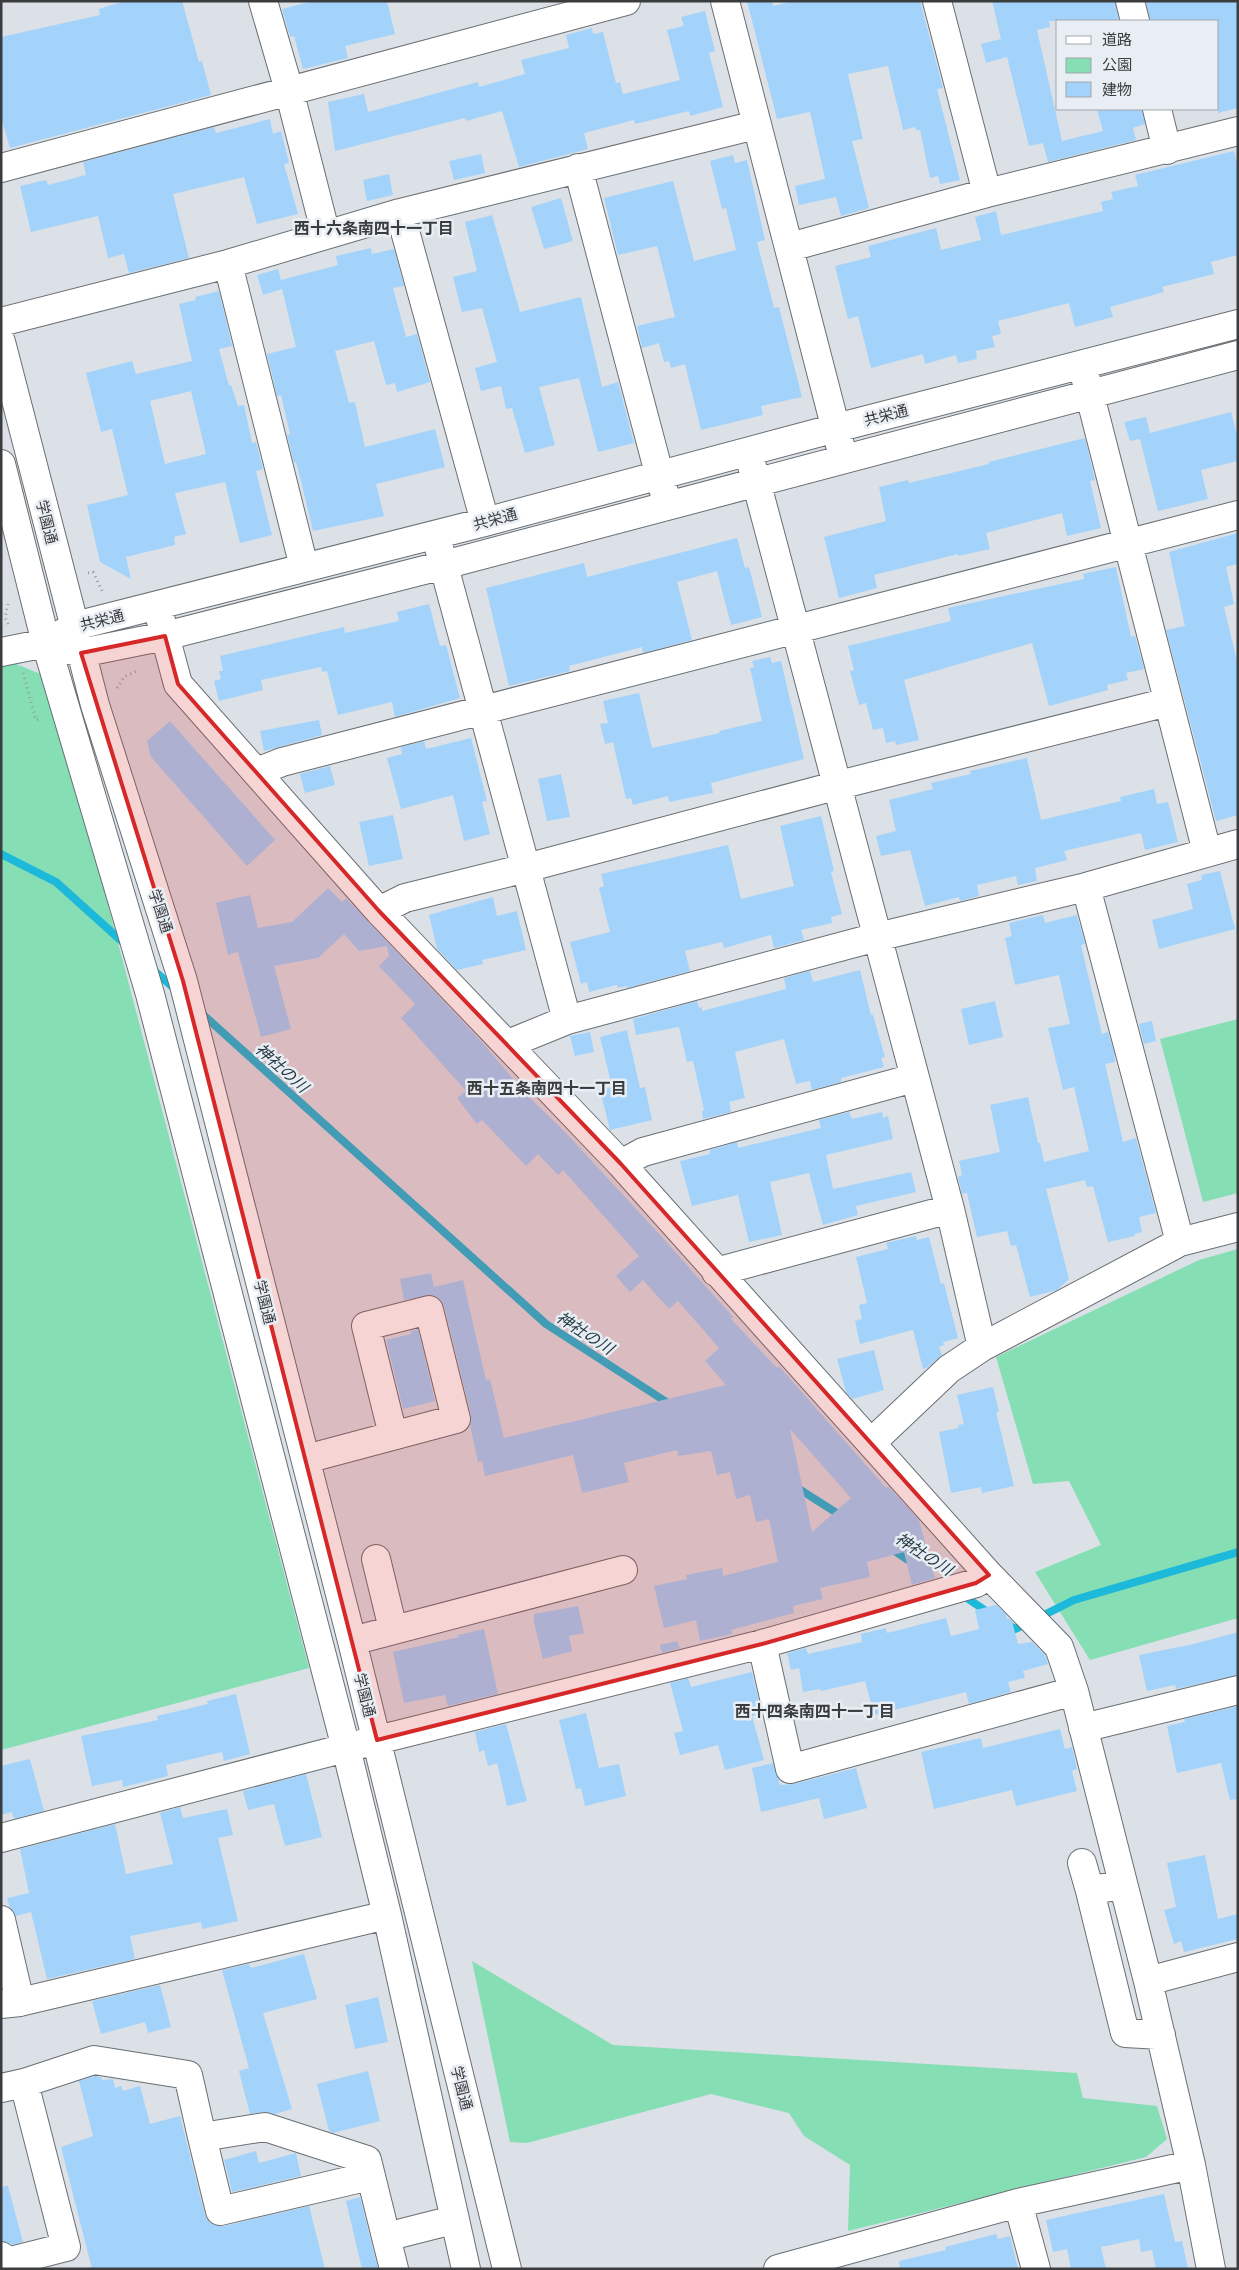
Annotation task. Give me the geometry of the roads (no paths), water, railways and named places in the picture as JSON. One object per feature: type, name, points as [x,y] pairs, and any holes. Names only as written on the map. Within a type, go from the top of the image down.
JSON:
[{"type":"street","points":[[263,1],[289,90],[326,235]]},
{"type":"street","points":[[1,168],[626,1]]},
{"type":"street","points":[[725,1],[844,459]]},
{"type":"street","points":[[937,1],[987,193]]},
{"type":"street","points":[[1130,1],[1135,20]]},
{"type":"street","points":[[1157,110],[1168,150]]},
{"type":"street","points":[[1,322],[228,264],[400,213],[756,125]]},
{"type":"street","points":[[790,247],[987,193],[1168,150],[1238,131]]},
{"type":"street","points":[[578,168],[668,505]]},
{"type":"street","points":[[400,213],[485,522]]},
{"type":"street","points":[[228,264],[304,566]]},
{"type":"street","name":"共栄通","points":[[46,643],[74,626],[157,606],[304,566],[485,522],[836,428],[1238,324]]},
{"type":"street","name":"学園通","points":[[1,342],[95,705],[183,981],[377,1740],[507,2269]]},
{"type":"street","name":"共栄通","points":[[46,643],[81,653],[165,636],[444,565],[1238,355]]},
{"type":"street","points":[[1082,365],[1207,852]]},
{"type":"street","points":[[748,452],[835,786],[950,1209],[982,1347]]},
{"type":"street","name":"学園通","points":[[1,464],[46,643],[150,994],[346,1748],[387,1915],[466,2269]]},
{"type":"street","points":[[257,772],[282,762],[484,709],[1238,515]]},
{"type":"street","points":[[435,534],[567,1020]]},
{"type":"street","points":[[157,606],[178,684],[379,911],[621,1164],[716,1272],[872,1442],[989,1575],[1059,1648],[1074,1691],[1148,1981],[1191,2165],[1211,2269]]},
{"type":"street","points":[[1,652],[46,643]]},
{"type":"street","points":[[379,911],[405,898],[1168,702]]},
{"type":"street","points":[[508,1044],[567,1020],[877,938],[1086,887],[1238,844]]},
{"type":"street","points":[[1086,887],[1180,1242]]},
{"type":"street","points":[[621,1164],[643,1152],[914,1078]]},
{"type":"street","points":[[716,1272],[950,1209]]},
{"type":"street","points":[[872,1442],[949,1369],[982,1347],[1180,1242],[1238,1227]]},
{"type":"street","points":[[306,1459],[456,1419],[429,1310],[366,1326],[393,1435]]},
{"type":"street","points":[[376,1559],[393,1629]]},
{"type":"street","points":[[352,1641],[623,1570]]},
{"type":"street","points":[[1,1838],[377,1740],[762,1644],[976,1583],[989,1575]]},
{"type":"street","points":[[762,1644],[790,1769],[1074,1691]]},
{"type":"street","points":[[1083,1728],[1238,1690]]},
{"type":"street","points":[[1082,1863],[1125,2033],[1160,2035]]},
{"type":"street","points":[[1090,1891],[1123,1884]]},
{"type":"street","points":[[1,1920],[11,2003],[387,1915]]},
{"type":"street","points":[[1148,1981],[1238,1957]]},
{"type":"street","points":[[1,2256],[3,2263],[66,2247],[13,2086],[94,2060],[188,2075],[220,2211],[370,2176]]},
{"type":"street","points":[[202,2137],[265,2127],[367,2160],[394,2269]]},
{"type":"street","points":[[778,2269],[860,2258],[1018,2203],[1191,2165]]},
{"type":"street","points":[[1018,2203],[1036,2269]]},
{"type":"street","points":[[386,2237],[454,2220]]},
{"type":"waterway","name":"神社の川","points":[[1,854],[56,882],[126,945]]},
{"type":"waterway","name":"神社の川","points":[[151,968],[176,990]]},
{"type":"waterway","name":"神社の川","points":[[199,1011],[546,1324],[671,1405]]},
{"type":"waterway","name":"神社の川","points":[[796,1487],[843,1517]]},
{"type":"waterway","name":"神社の川","points":[[890,1548],[914,1564]]},
{"type":"waterway","name":"神社の川","points":[[1038,1618],[1074,1600],[1238,1552]]},
{"type":"waterway","name":"神社の川","points":[[961,1594],[989,1613]]},
{"type":"waterway","name":"神社の川","points":[[1005,1623],[1015,1629],[1028,1623]]},
{"type":"district","name":"西十六条南四十一丁目","points":[[374,228]]},
{"type":"district","name":"西十五条南四十一丁目","points":[[547,1088]]},
{"type":"district","name":"西十四条南四十一丁目","points":[[815,1711]]}]
